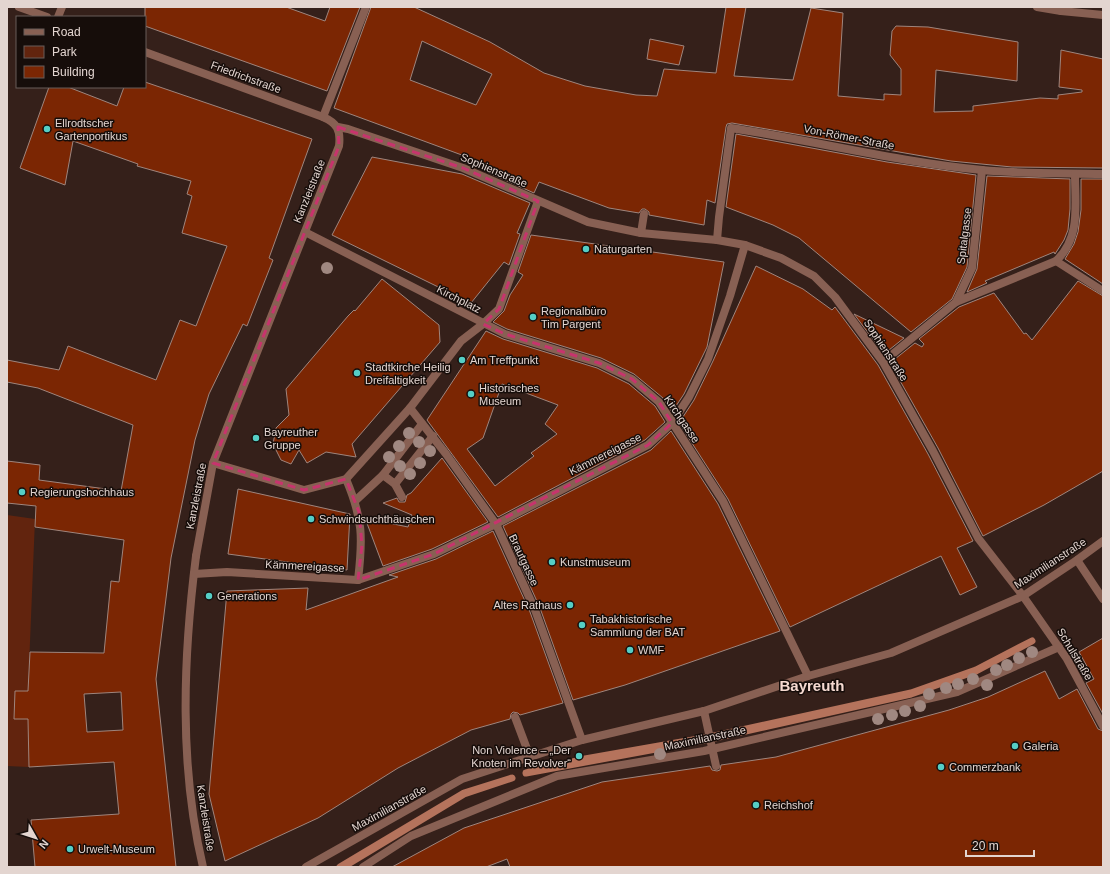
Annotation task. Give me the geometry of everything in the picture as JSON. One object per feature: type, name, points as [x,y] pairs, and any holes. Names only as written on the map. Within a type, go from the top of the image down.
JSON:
[{"type":"street","points":[[19,7],[44,16]]},
{"type":"street","points":[[323,116],[366,7]]},
{"type":"street","points":[[1037,7],[1103,15]]},
{"type":"street","name":"Friedrichstraße","points":[[146,52],[323,116],[331,120],[338,127]]},
{"type":"street","name":"Sophienstraße","points":[[338,127],[348,129],[463,168],[588,222],[641,233],[717,240],[745,245],[781,258],[814,276],[835,296],[883,362],[933,451],[978,538],[1023,596]]},
{"type":"street","name":"Kanzleistraße","points":[[201,866],[191,806],[184,702],[196,556],[213,463],[339,146],[340,136],[338,127]]},
{"type":"street","name":"Von-Römer-Straße","points":[[717,240],[718,217],[731,128],[894,153],[982,170],[1103,174]]},
{"type":"street","name":"Spitalgasse","points":[[956,302],[972,268],[982,170]]},
{"type":"street","points":[[1075,174],[1074,234],[1062,256],[1056,261],[1103,291]]},
{"type":"street","points":[[483,324],[499,308],[538,201]]},
{"type":"street","points":[[641,233],[644,214]]},
{"type":"street","name":"Kirchplatz","points":[[305,232],[483,324],[460,341],[410,408],[346,479]]},
{"type":"street","name":"Kämmereigasse","points":[[194,574],[227,572],[358,580],[436,558],[496,524],[648,445],[672,423],[689,397],[708,359],[730,296],[745,245]]},
{"type":"street","name":"Spitalgasse","points":[[883,362],[956,302],[1056,261]]},
{"type":"street","name":"Kirchgasse","points":[[483,324],[505,334],[598,363],[632,380],[659,402],[723,501],[808,676]]},
{"type":"street","name":"Brautgasse","points":[[410,408],[433,436],[496,524],[535,610],[582,740]]},
{"type":"street","points":[[355,501],[383,475],[422,424]]},
{"type":"street","points":[[395,484],[433,436]]},
{"type":"street","points":[[213,463],[304,490],[346,479],[359,512],[362,545],[358,580]]},
{"type":"street","points":[[383,475],[395,484],[402,497]]},
{"type":"street","name":"Maximilianstraße","points":[[306,867],[462,779],[582,740],[704,710],[808,676],[891,653],[1023,596],[1103,541]]},
{"type":"street","points":[[1077,560],[1103,599]]},
{"type":"street","name":"Schulstraße","points":[[1023,596],[1068,659],[1103,726]]},
{"type":"street","name":"Maximilianstraße","points":[[363,867],[411,836],[557,776],[712,749],[957,692],[1059,647]]},
{"type":"street","points":[[704,710],[716,766]]},
{"type":"street","points":[[515,717],[530,757]]},
{"type":"highlighted area","points":[[338,127],[463,168],[538,201],[499,309],[483,324],[505,334],[599,363],[632,379],[659,402],[672,423],[648,445],[434,554],[358,580],[362,545],[359,512],[346,479],[304,490],[213,463],[339,146]]},
{"type":"green space","points":[[7,515],[35,519],[28,691],[15,691],[14,719],[28,719],[29,767],[7,766]]},
{"type":"building","points":[[145,7],[286,7],[325,21],[330,7],[360,7],[327,91],[146,26]]},
{"type":"building","points":[[371,7],[414,7],[490,42],[544,73],[585,86],[636,95],[657,96],[664,69],[716,73],[726,7],[746,7],[734,76],[793,80],[811,8],[843,13],[838,96],[884,100],[884,94],[901,95],[901,69],[890,55],[892,31],[896,26],[928,27],[1018,42],[1017,81],[936,70],[934,112],[973,111],[973,106],[1040,98],[1058,99],[1058,95],[1082,92],[1082,90],[1059,87],[1061,50],[1103,59],[1103,168],[1012,167],[951,161],[732,123],[727,124],[726,127],[715,203],[707,200],[704,225],[649,215],[649,212],[645,209],[642,209],[639,213],[609,208],[539,182],[534,193],[487,172],[489,165],[334,108]],"holes":[[[422,41],[492,74],[476,105],[410,80]]]},
{"type":"building","points":[[650,39],[684,46],[679,65],[647,59]]},
{"type":"building","points":[[146,82],[312,139],[269,258],[273,260],[247,326],[243,324],[209,394],[195,440],[171,558],[156,679],[176,867],[35,867],[31,820],[119,814],[114,762],[29,767],[28,719],[14,719],[15,691],[28,691],[30,652],[104,653],[111,581],[119,582],[124,540],[35,527],[36,506],[7,503],[7,461],[40,465],[39,480],[121,491],[133,425],[38,388],[7,382],[7,360],[59,370],[68,346],[156,380],[180,320],[196,326],[227,246],[182,233],[192,196],[187,194],[191,181],[137,166],[138,164],[73,141],[65,185],[20,168],[49,88],[71,88],[117,106],[124,88],[146,88]],"holes":[[[121,692],[123,730],[87,732],[84,694]]]},
{"type":"building","points":[[736,134],[887,162],[976,175],[967,267],[952,299],[911,332],[799,238],[773,225],[726,207]]},
{"type":"building","points":[[372,157],[462,174],[530,203],[517,233],[520,234],[509,265],[504,262],[471,303],[332,235]]},
{"type":"building","points":[[987,176],[1070,179],[1068,230],[1064,240],[1055,254],[1054,252],[985,281],[987,283],[967,292],[977,269]]},
{"type":"building","points":[[1081,179],[1103,179],[1103,284],[1065,259],[1074,244],[1078,232],[1081,210]]},
{"type":"building","points":[[531,235],[724,262],[707,347],[684,394],[672,412],[663,398],[634,374],[601,358],[507,329],[493,322],[504,311],[510,295],[523,275],[518,272]]},
{"type":"building","points":[[756,266],[803,289],[832,310],[835,307],[878,365],[928,454],[973,541],[957,548],[977,587],[960,595],[941,556],[790,627],[728,499],[679,423],[694,400]]},
{"type":"building","name":"Stadtkirche Heilig Dreifaltigkeit","points":[[382,279],[439,325],[440,342],[352,444],[356,457],[326,452],[307,463],[299,450],[291,464],[281,460],[273,444],[276,428],[289,415],[286,389],[348,316],[354,310],[355,311]]},
{"type":"building","points":[[1078,281],[1103,296],[1103,471],[1044,505],[983,536],[938,448],[890,363],[915,343],[922,347],[924,344],[919,339],[959,307],[994,293],[1024,334],[1026,333],[1032,340]]},
{"type":"building","points":[[854,314],[904,338],[884,354]]},
{"type":"building","points":[[486,331],[503,339],[597,368],[629,384],[655,406],[665,422],[645,440],[498,517],[427,420]],"holes":[[[502,384],[558,405],[545,424],[557,434],[531,453],[534,456],[495,486],[467,449],[483,438]]]},
{"type":"building","points":[[671,431],[718,504],[780,631],[625,685],[573,700],[540,608],[503,526],[651,450]]},
{"type":"building","points":[[442,458],[488,522],[432,549],[383,566],[365,518],[408,527],[412,515],[383,503],[397,498],[399,502],[405,502],[407,495],[411,493]]},
{"type":"building","points":[[238,489],[350,514],[347,570],[228,554]]},
{"type":"building","points":[[493,531],[530,612],[563,703],[520,715],[513,712],[510,719],[471,730],[398,768],[318,818],[225,861],[209,794],[227,591],[308,588],[306,610],[398,577],[389,575],[436,559]]},
{"type":"building","points":[[1103,638],[1103,714],[1086,683],[1094,679],[1079,652]]},
{"type":"building","points":[[1045,671],[1059,699],[1077,689],[1098,729],[1103,731],[1103,867],[510,867],[507,859],[486,867],[392,867],[464,828],[602,782],[710,766],[712,770],[717,771],[720,770],[721,765],[776,757],[949,710],[988,697]]},
{"type":"waterway","points":[[1032,641],[976,671],[911,694],[710,739],[526,773],[585,759],[710,737],[911,693],[976,670],[1032,641]]},
{"type":"waterway","points":[[340,867],[464,793],[512,778],[464,794],[343,867]]},
{"type":"place","name":"Ellrodtscher Gartenportikus","points":[[47,129]]},
{"type":"place","name":"Naturgarten","points":[[586,249]]},
{"type":"place","name":"Regionalbüro Tim Pargent","points":[[533,317]]},
{"type":"place","name":"Am Treffpunkt","points":[[462,360]]},
{"type":"place","name":"Stadtkirche Heilig Dreifaltigkeit","points":[[357,373]]},
{"type":"place","name":"Historisches Museum","points":[[471,394]]},
{"type":"place","name":"Bayreuther Gruppe","points":[[256,438]]},
{"type":"place","name":"Regierungshochhaus","points":[[22,492]]},
{"type":"place","name":"Schwindsuchthäuschen","points":[[311,519]]},
{"type":"place","name":"Kunstmuseum","points":[[552,562]]},
{"type":"place","name":"Generations","points":[[209,596]]},
{"type":"place","name":"Altes Rathaus","points":[[570,605]]},
{"type":"place","name":"Tabakhistorische Sammlung der BAT","points":[[582,625]]},
{"type":"place","name":"WMF","points":[[630,650]]},
{"type":"place","name":"Galeria","points":[[1015,746]]},
{"type":"place","name":"Non Violence – „Der Knoten im Revolver“","points":[[579,756]]},
{"type":"place","name":"Commerzbank","points":[[941,767]]},
{"type":"place","name":"Reichshof","points":[[756,805]]},
{"type":"place","name":"Urwelt-Museum","points":[[70,849]]},
{"type":"district","name":"Bayreuth","points":[[812,686]]}]
